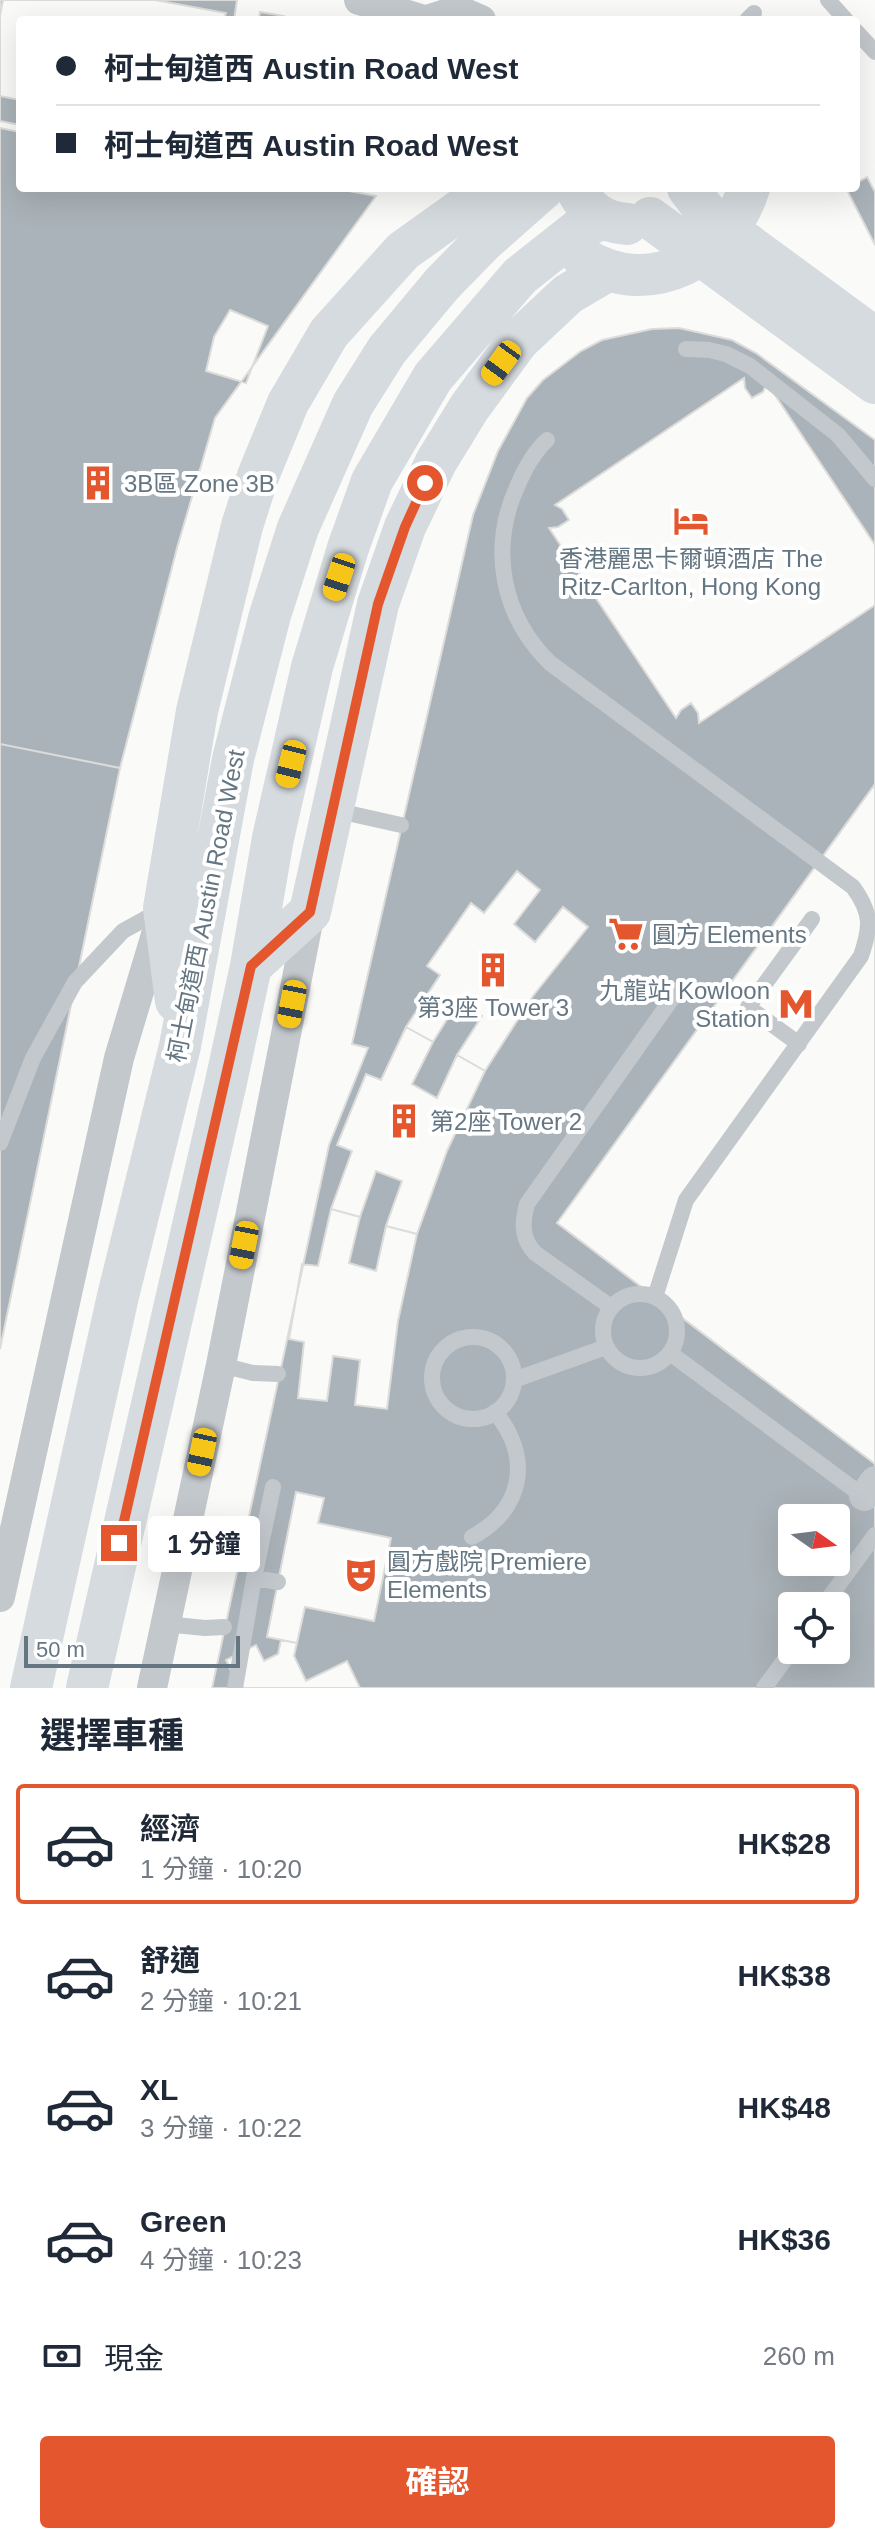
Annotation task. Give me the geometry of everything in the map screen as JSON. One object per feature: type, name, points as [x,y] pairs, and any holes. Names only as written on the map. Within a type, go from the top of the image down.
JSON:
[{"type":"main road","name":"柯士甸道西 Austin Road West","points":[[164,908],[197,711],[221,606],[258,476],[288,403],[329,333],[403,251],[485,192]]},
{"type":"main road","points":[[534,192],[544,220],[572,251],[609,270],[641,274],[682,267],[704,254],[725,235],[749,192]]},
{"type":"main road","name":"柯士甸道西 Austin Road West","points":[[31,1688],[118,1296],[180,1046],[241,729],[270,615],[298,528],[353,404],[387,350],[442,284],[483,242],[539,192]]},
{"type":"main road","points":[[691,192],[709,216],[875,338]]},
{"type":"main road","points":[[752,192],[792,262],[812,284],[875,330]]},
{"type":"main road","points":[[87,1688],[251,966],[273,838],[312,667],[372,481],[433,377],[520,276],[550,249],[582,227],[590,203],[630,224],[663,203],[875,385]]},
{"type":"main road","points":[[682,267],[738,293],[785,321],[875,385]]},
{"type":"main road","points":[[251,966],[310,912],[378,604],[405,527],[436,462],[469,408],[518,341],[568,294],[609,270]]},
{"type":"main road","points":[[164,908],[180,1046]]},
{"type":"street","points":[[359,0],[413,16]]},
{"type":"street","points":[[439,16],[458,10],[472,16]]},
{"type":"street","name":"柯士甸道西 Austin Road West","points":[[0,1597],[119,1058],[164,908]]},
{"type":"street","points":[[152,1688],[221,1365],[310,912]]},
{"type":"lane","points":[[828,0],[842,16]]},
{"type":"lane","points":[[860,35],[875,52]]},
{"type":"lane","points":[[686,349],[726,354],[750,366],[838,435],[875,479]]},
{"type":"lane","points":[[547,440],[521,476],[507,513],[504,533],[503,574],[514,614],[524,632],[550,663],[853,887],[864,902],[869,921],[868,937],[861,956],[686,1200],[655,1297]]},
{"type":"lane","points":[[333,810],[401,825]]},
{"type":"lane","points":[[0,1143],[33,1058],[75,982],[123,931],[164,908]]},
{"type":"lane","points":[[799,1044],[748,1007],[812,919]]},
{"type":"lane","points":[[611,1307],[535,1253],[527,1245],[522,1220],[527,1204],[678,990]]},
{"type":"lane","points":[[632,1294],[655,1297],[672,1312],[675,1322],[677,1333],[670,1353],[652,1366],[631,1367],[612,1356],[606,1347],[603,1326],[611,1307],[632,1294]]},
{"type":"lane","points":[[464,1337],[477,1337],[499,1346],[513,1367],[511,1392],[495,1412],[470,1419],[457,1416],[438,1399],[432,1374],[442,1350],[453,1342],[464,1337]]},
{"type":"lane","points":[[514,1380],[606,1347]]},
{"type":"lane","points":[[670,1353],[871,1494]]},
{"type":"lane","points":[[221,1365],[253,1373],[278,1374]]},
{"type":"lane","points":[[472,1537],[486,1530],[506,1508],[517,1480],[518,1465],[512,1436],[495,1412]]},
{"type":"lane","points":[[235,1688],[273,1487]]},
{"type":"lane","points":[[833,1592],[875,1535]]},
{"type":"lane","points":[[254,1578],[278,1582]]},
{"type":"lane","points":[[165,1624],[224,1627]]},
{"type":"lane","points":[[764,1688],[782,1664]]},
{"type":"building","points":[[0,0],[237,0],[235,16],[16,16],[16,124],[0,121]]},
{"type":"building","points":[[3,0],[155,0],[226,13],[225,16],[16,16],[16,99],[0,96],[0,16]]},
{"type":"building","points":[[260,12],[284,16],[260,16]]},
{"type":"building","name":"3B區 Zone 3B","points":[[0,128],[16,131],[16,192],[354,192],[376,196],[215,418],[177,548],[120,768],[0,744]]},
{"type":"building","points":[[867,177],[875,192],[875,245],[848,192],[860,192],[860,181]]},
{"type":"building","points":[[230,310],[268,326],[246,383],[206,371],[214,337]]},
{"type":"building","name":"圓方 Elements","points":[[679,328],[732,340],[756,353],[875,440],[875,1688],[212,1688],[329,1145],[368,1048],[352,1044],[473,515],[498,451],[527,398],[543,380],[581,351],[602,340],[652,329]]},
{"type":"building","points":[[744,378],[745,388],[752,398],[763,392],[767,383],[875,545],[875,605],[699,723],[698,713],[691,703],[676,718],[549,528],[558,527],[569,520],[555,505]]},
{"type":"building","points":[[0,744],[120,768],[0,1349]]},
{"type":"building","name":"九龍站 Kowloon Station","points":[[875,784],[875,1464],[557,1223]]},
{"type":"building","name":"第3座 Tower 3","points":[[517,871],[540,890],[514,924],[535,942],[563,907],[588,927],[533,996],[485,1071],[457,1055],[482,1016],[459,1000],[433,1042],[406,1027],[440,975],[427,966],[471,903],[484,913]]},
{"type":"building","name":"第2座 Tower 2","points":[[406,1027],[433,1042],[412,1084],[437,1098],[457,1055],[485,1071],[447,1151],[417,1234],[386,1226],[402,1181],[376,1171],[360,1217],[331,1209],[352,1151],[337,1145],[366,1074],[381,1080]]},
{"type":"building","points":[[331,1209],[360,1217],[349,1263],[376,1271],[386,1226],[417,1234],[398,1321],[387,1409],[355,1405],[360,1360],[333,1356],[327,1401],[298,1398],[304,1342],[289,1339],[302,1264],[318,1266]]},
{"type":"building","points":[[296,1492],[324,1498],[318,1523],[391,1538],[374,1621],[305,1607],[297,1643],[267,1637]]},
{"type":"building","points":[[281,1640],[297,1643],[294,1656],[306,1681],[347,1661],[360,1688],[239,1688],[226,1660],[256,1645],[264,1661],[278,1654]]},
{"type":"place","name":"3B區 Zone 3B","points":[[98,483]]},
{"type":"place","name":"香港麗思卡爾頓酒店 The Ritz-Carlton, Hong Kong","points":[[691,521]]},
{"type":"place","name":"圓方 Elements","points":[[626,934]]},
{"type":"place","name":"第3座 Tower 3","points":[[493,970]]},
{"type":"place","name":"九龍站 Kowloon Station","points":[[796,1004]]},
{"type":"place","name":"第2座 Tower 2","points":[[404,1121]]},
{"type":"place","name":"圓方戲院 Premiere Elements","points":[[361,1575]]},
{"type":"route","points":[[119,1543],[251,966],[310,912],[378,604],[405,527],[425,483]]}]
